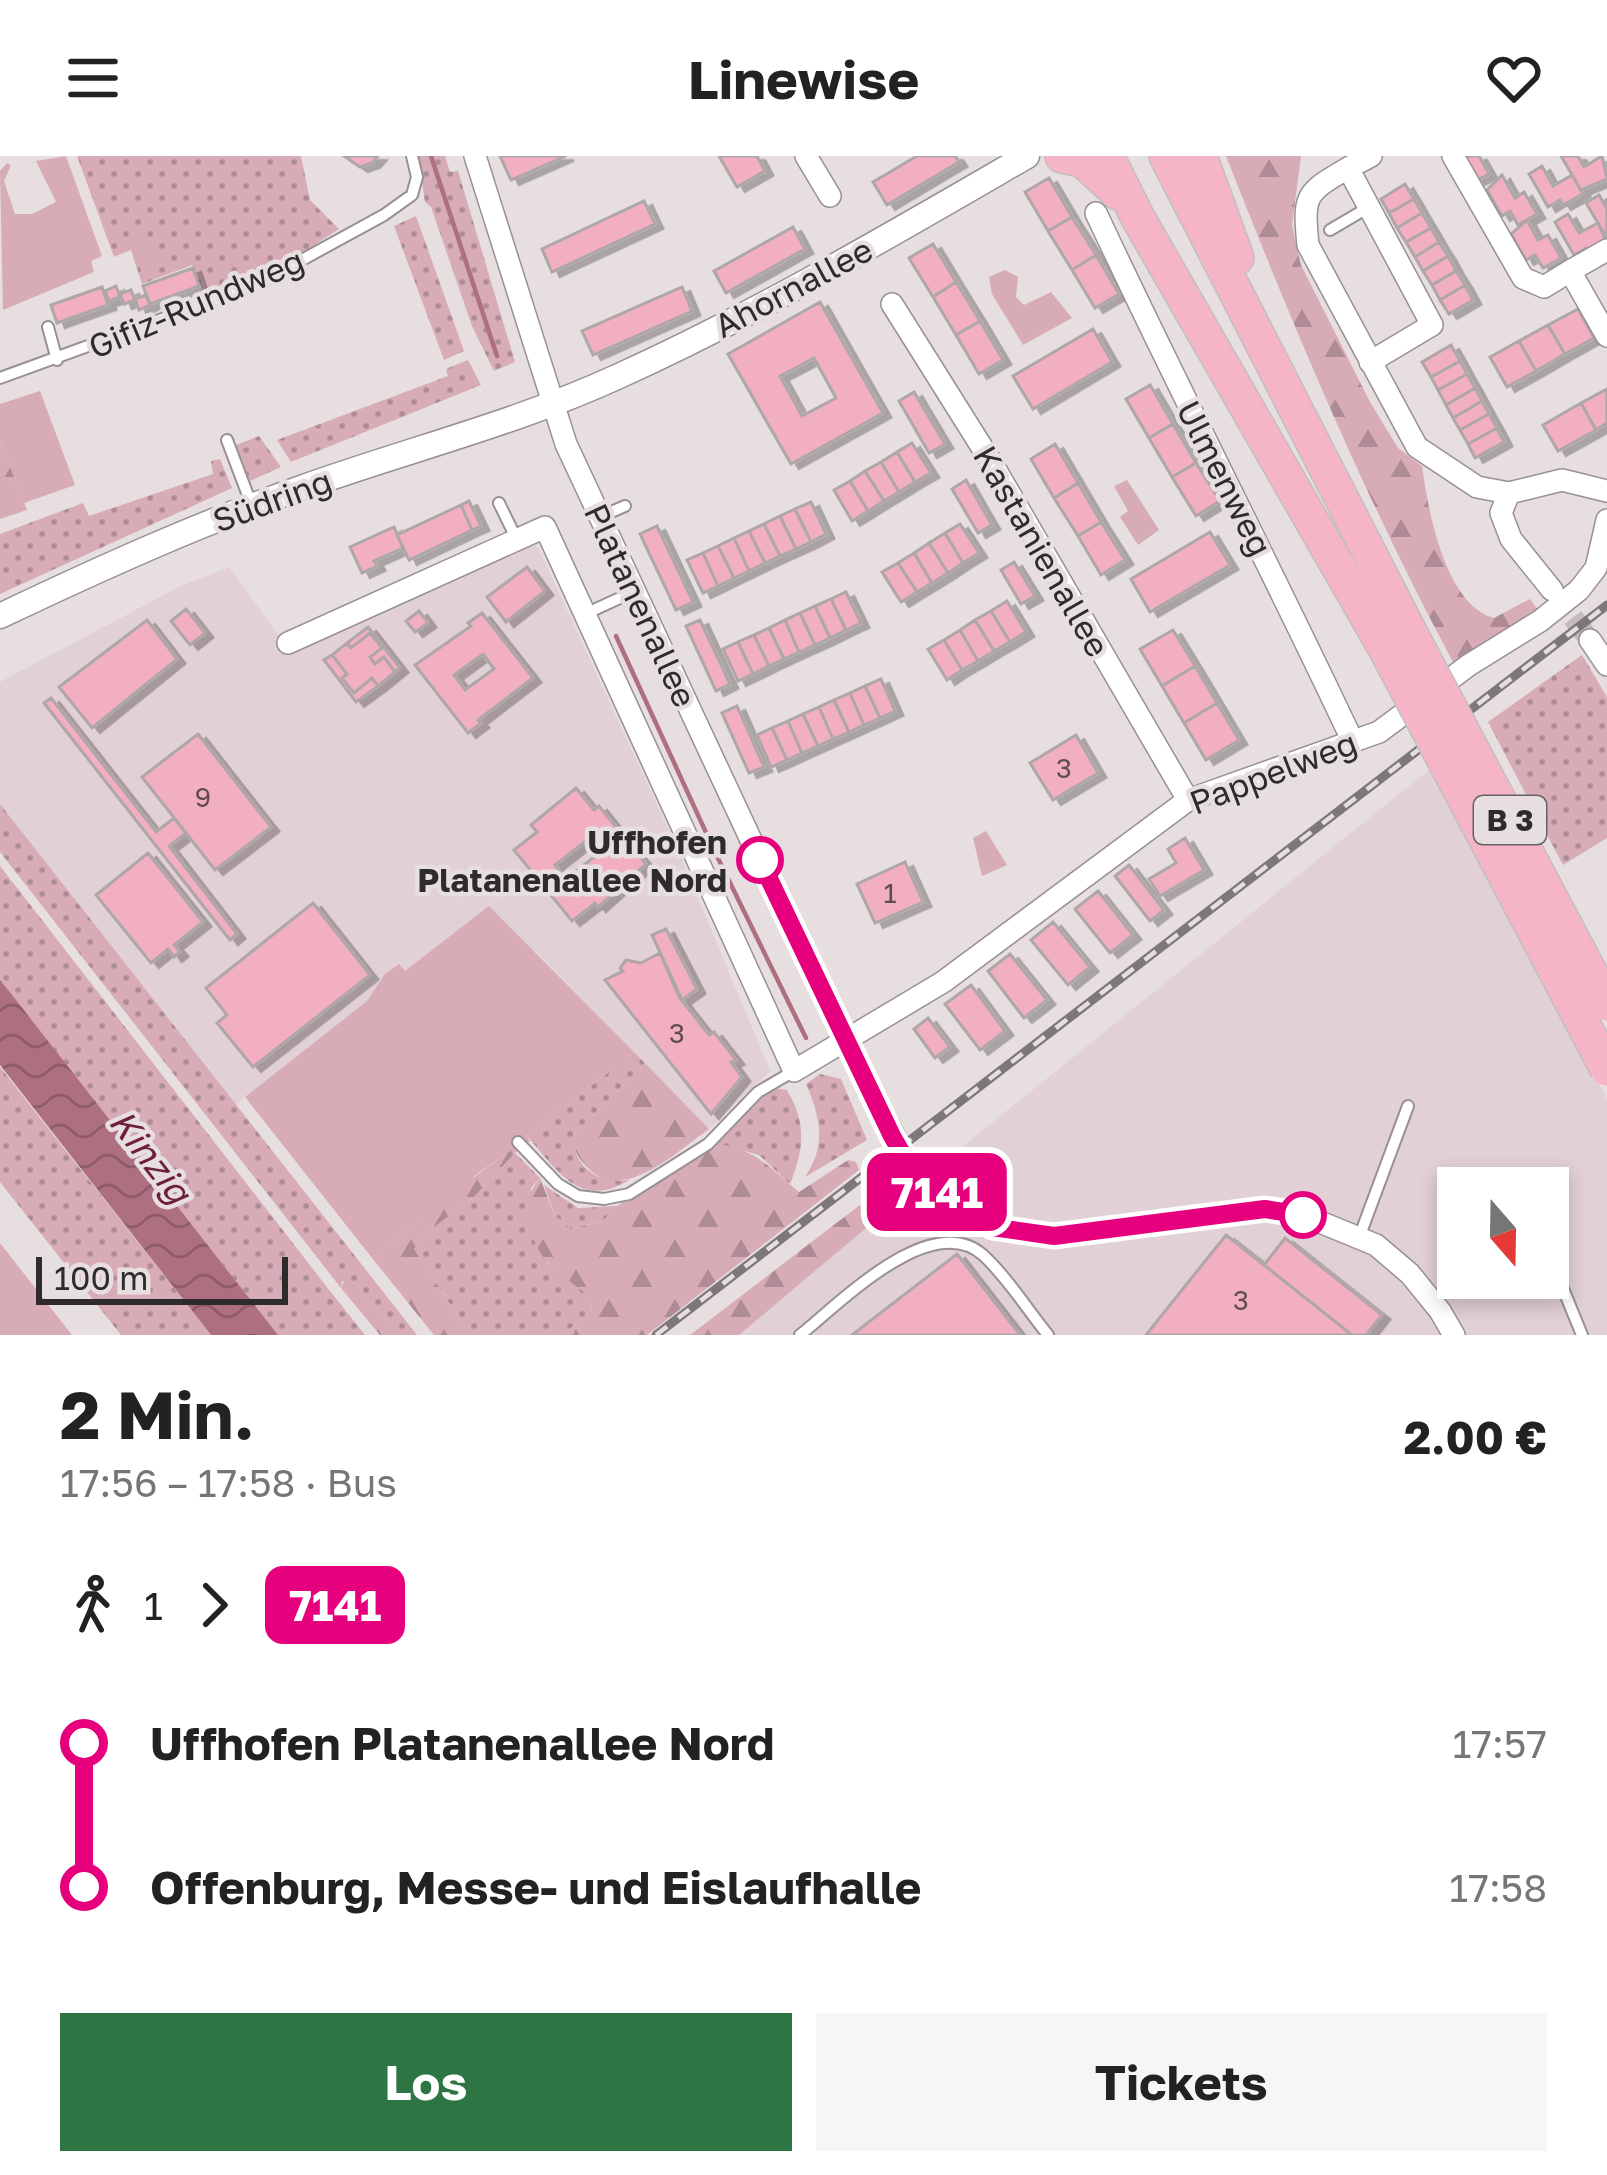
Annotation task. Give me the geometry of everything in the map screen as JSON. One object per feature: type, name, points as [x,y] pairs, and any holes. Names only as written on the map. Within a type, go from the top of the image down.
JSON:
[{"type":"highway","points":[[1063,156],[1082,160],[1104,176],[1138,218]]},
{"type":"highway","points":[[1108,156],[1138,218],[1399,643],[1607,1070]]},
{"type":"highway","name":"B 3","points":[[1166,156],[1292,406],[1399,643],[1607,1004]]},
{"type":"highway","points":[[1200,156],[1292,406]]},
{"type":"street","name":"Platanenallee","points":[[475,156],[551,404],[598,518],[844,1039],[915,1176],[992,1227],[1054,1236],[1265,1209],[1303,1215],[1360,1235],[1410,1274],[1454,1335]]},
{"type":"street","points":[[806,156],[830,196]]},
{"type":"street","name":"Ahornallee","points":[[551,404],[619,376],[832,269],[1028,156]]},
{"type":"street","points":[[1371,156],[1313,188],[1304,213],[1308,245],[1417,448],[1477,487],[1509,493],[1562,480],[1607,491]]},
{"type":"street","points":[[1453,156],[1523,278],[1544,286],[1607,250]]},
{"type":"street","points":[[1348,168],[1432,325],[1370,362]]},
{"type":"street","name":"Ulmenweg","points":[[1096,213],[1353,742]]},
{"type":"street","points":[[1570,271],[1607,336]]},
{"type":"street","name":"Kastanienallee","points":[[892,304],[990,460],[1189,800]]},
{"type":"street","name":"Südring","points":[[6,613],[127,556],[252,506],[551,404]]},
{"type":"street","points":[[1509,493],[1501,513],[1511,539],[1552,590]]},
{"type":"street","name":"Pappelweg","points":[[844,1039],[944,982],[1189,800],[1379,732],[1579,590],[1596,568],[1607,520]]},
{"type":"street","name":"Platanenallee","points":[[516,538],[545,527],[794,1071]]},
{"type":"street","points":[[288,643],[516,538]]},
{"type":"street","points":[[1590,640],[1607,665]]},
{"type":"street","points":[[794,1071],[844,1039]]},
{"type":"lane","name":"Gifiz-Rundweg","points":[[0,378],[258,284],[412,195],[416,187],[412,156]]},
{"type":"lane","points":[[1330,230],[1369,207]]},
{"type":"lane","points":[[48,327],[57,359]]},
{"type":"lane","points":[[227,440],[252,506]]},
{"type":"lane","points":[[499,503],[516,538]]},
{"type":"lane","points":[[598,518],[626,506]]},
{"type":"lane","points":[[585,614],[635,591]]},
{"type":"lane","points":[[518,1142],[558,1184],[578,1196],[604,1199],[629,1193],[708,1144],[758,1092],[794,1071]]},
{"type":"lane","points":[[1360,1235],[1408,1106]]},
{"type":"lane","points":[[980,1251],[992,1227]]},
{"type":"lane","points":[[800,1335],[902,1254],[942,1242],[980,1251],[1048,1335]]},
{"type":"lane","points":[[1567,1299],[1582,1335]]},
{"type":"shaded area","points":[[530,544],[538,547],[681,857],[770,1071],[709,1129],[535,951],[404,972],[383,983],[367,1001],[235,1105],[0,804],[0,682],[179,587],[229,567],[292,654]]},
{"type":"shaded area","points":[[1435,765],[1607,1099],[1607,1335],[739,1335],[972,1139]]},
{"type":"green space","points":[[66,156],[102,256],[91,261],[94,272],[3,310],[0,171],[7,163],[11,165],[4,181],[15,214],[32,214],[56,202],[36,161]]},
{"type":"green space","points":[[77,156],[301,156],[310,200],[339,229],[297,256],[203,293],[192,265],[142,284],[131,250],[114,257]]},
{"type":"green space","points":[[418,156],[445,156],[450,172],[458,171],[515,362],[494,371],[472,326],[431,207],[425,202]]},
{"type":"green space","points":[[1226,156],[1301,156],[1292,225],[1301,265],[1370,402],[1398,448],[1422,466],[1434,530],[1451,576],[1477,610],[1494,618],[1530,599],[1537,609],[1454,664],[1332,413]]},
{"type":"green space","points":[[416,216],[464,351],[444,360],[394,226]]},
{"type":"green space","points":[[145,227],[158,262],[141,268],[128,233]]},
{"type":"green space","points":[[1005,270],[1018,277],[1016,297],[1024,305],[1051,292],[1072,318],[1023,345],[992,294],[989,277]]},
{"type":"green space","points":[[468,360],[481,385],[291,462],[277,440],[448,376],[446,369]]},
{"type":"green space","points":[[40,391],[75,485],[24,503],[0,440],[0,404]]},
{"type":"green space","points":[[259,436],[281,467],[250,481],[236,445]]},
{"type":"green space","points":[[0,440],[27,510],[0,519]]},
{"type":"green space","points":[[220,459],[232,488],[0,594],[0,534],[83,503],[89,516],[213,474],[211,461]]},
{"type":"green space","points":[[1127,480],[1159,530],[1138,545],[1120,517],[1128,511],[1114,486]]},
{"type":"green space","points":[[1582,655],[1607,697],[1607,838],[1563,865],[1488,722]]},
{"type":"green space","points":[[0,804],[417,1335],[398,1335],[356,1283],[342,1281],[341,1288],[0,852]]},
{"type":"green space","points":[[986,831],[1007,865],[982,876],[973,838]]},
{"type":"green space","points":[[0,866],[365,1335],[278,1335],[0,980]]},
{"type":"green space","points":[[489,906],[634,1052],[527,1136],[530,1141],[515,1153],[511,1150],[473,1177],[476,1182],[461,1193],[457,1190],[372,1258],[245,1097],[367,1001],[385,974],[399,964],[405,971]]},
{"type":"green space","points":[[634,1052],[645,1063],[573,1135],[578,1157],[590,1172],[609,1180],[631,1179],[613,1188],[584,1189],[560,1173],[527,1136]]},
{"type":"green space","points":[[645,1063],[709,1129],[650,1170],[618,1180],[603,1178],[579,1158],[573,1135]]},
{"type":"green space","points":[[0,1067],[211,1335],[121,1335],[0,1182]]},
{"type":"green space","points":[[820,1074],[841,1079],[867,1140],[805,1177],[819,1142],[806,1084]]},
{"type":"green space","points":[[772,1088],[787,1090],[800,1125],[800,1148],[790,1184],[759,1155],[715,1143]]},
{"type":"green space","points":[[715,1143],[752,1155],[799,1192],[848,1160],[856,1162],[859,1170],[647,1335],[563,1335],[592,1310],[589,1296],[551,1266],[532,1235],[528,1210],[540,1178],[555,1216],[571,1229],[603,1221],[617,1206]]},
{"type":"green space","points":[[512,1149],[515,1153],[475,1196],[414,1249],[470,1335],[434,1335],[372,1258]]},
{"type":"green space","points":[[515,1153],[540,1178],[531,1188],[547,1263],[589,1295],[592,1310],[563,1335],[470,1335],[414,1249],[475,1196]]},
{"type":"green space","points":[[890,1182],[903,1197],[739,1335],[690,1335]]},
{"type":"green space","points":[[544,1185],[578,1208],[617,1206],[603,1221],[571,1229],[555,1216]]},
{"type":"green space","points":[[0,1243],[72,1335],[0,1335]]},
{"type":"green space","points":[[345,1279],[356,1283],[398,1335],[380,1335],[341,1288]]},
{"type":"water","points":[[0,980],[278,1335],[211,1335],[0,1065]]},
{"type":"building","points":[[344,156],[378,156],[360,167]]},
{"type":"building","points":[[500,156],[566,156],[511,180]]},
{"type":"building","points":[[719,156],[757,156],[765,171],[737,187]]},
{"type":"building","points":[[917,156],[955,156],[959,162],[887,205],[873,182]]},
{"type":"building","points":[[1464,156],[1479,156],[1489,174],[1477,180]]},
{"type":"building","points":[[1561,156],[1578,156],[1584,167],[1602,156],[1607,179],[1581,190]]},
{"type":"building","points":[[1542,166],[1553,186],[1572,175],[1583,194],[1548,207],[1529,174]]},
{"type":"building","points":[[1502,175],[1515,198],[1524,192],[1537,214],[1518,225],[1510,211],[1502,216],[1487,190]]},
{"type":"building","points":[[1049,178],[1072,217],[1048,231],[1025,192]]},
{"type":"building","points":[[1405,184],[1414,199],[1389,213],[1381,199]]},
{"type":"building","points":[[1599,195],[1607,209],[1607,238],[1586,203]]},
{"type":"building","points":[[1414,199],[1422,213],[1397,228],[1389,213]]},
{"type":"building","points":[[644,201],[655,224],[552,272],[542,249]]},
{"type":"building","points":[[1422,213],[1431,228],[1406,242],[1397,228]]},
{"type":"building","points":[[1568,214],[1579,233],[1598,223],[1607,243],[1574,255],[1555,222]]},
{"type":"building","points":[[1072,217],[1096,255],[1072,270],[1048,231]]},
{"type":"building","points":[[1527,220],[1538,240],[1548,235],[1561,258],[1543,268],[1535,255],[1526,260],[1511,234]]},
{"type":"building","points":[[793,227],[805,249],[726,293],[714,271]]},
{"type":"building","points":[[1431,228],[1439,242],[1415,257],[1406,242]]},
{"type":"building","points":[[1439,242],[1448,256],[1423,271],[1415,257]]},
{"type":"building","points":[[933,244],[956,282],[933,297],[909,258]]},
{"type":"building","points":[[1096,255],[1119,294],[1095,308],[1072,270]]},
{"type":"building","points":[[1448,256],[1456,271],[1432,285],[1423,271]]},
{"type":"building","points":[[193,268],[199,286],[150,304],[143,286]]},
{"type":"building","points":[[1456,271],[1465,285],[1440,300],[1432,285]]},
{"type":"building","points":[[956,282],[980,321],[956,335],[933,297]]},
{"type":"building","points":[[1465,285],[1473,300],[1449,314],[1440,300]]},
{"type":"building","points":[[116,286],[120,297],[109,301],[105,291]]},
{"type":"building","points":[[102,287],[108,305],[57,323],[51,305]]},
{"type":"building","points":[[682,287],[692,311],[593,355],[582,331]]},
{"type":"building","points":[[131,290],[135,300],[124,304],[120,294]]},
{"type":"building","points":[[146,295],[150,305],[139,310],[135,299]]},
{"type":"building","points":[[820,302],[883,413],[791,464],[728,354]],"holes":[[[814,358],[836,398],[802,416],[780,376]]]},
{"type":"building","points":[[1578,309],[1594,338],[1565,354],[1548,325]]},
{"type":"building","points":[[980,321],[1003,360],[979,374],[956,335]]},
{"type":"building","points":[[1548,325],[1565,354],[1536,371],[1519,341]]},
{"type":"building","points":[[1093,329],[1112,362],[1033,409],[1013,376]]},
{"type":"building","points":[[1519,341],[1536,371],[1507,387],[1490,357]]},
{"type":"building","points":[[1451,345],[1460,361],[1431,377],[1422,362]]},
{"type":"building","points":[[1460,361],[1467,374],[1438,390],[1431,377]]},
{"type":"building","points":[[1467,374],[1475,388],[1446,405],[1438,390]]},
{"type":"building","points":[[1150,385],[1173,424],[1149,438],[1126,399]]},
{"type":"building","points":[[1475,388],[1482,401],[1453,418],[1446,405]]},
{"type":"building","points":[[1607,389],[1607,423],[1596,430],[1581,403]]},
{"type":"building","points":[[914,392],[945,444],[929,453],[899,401]]},
{"type":"building","points":[[1482,401],[1489,414],[1460,430],[1453,418]]},
{"type":"building","points":[[1581,403],[1596,430],[1558,451],[1543,425]]},
{"type":"building","points":[[1489,414],[1497,428],[1468,444],[1460,430]]},
{"type":"building","points":[[1173,424],[1196,463],[1172,477],[1149,438]]},
{"type":"building","points":[[1497,428],[1504,442],[1475,458],[1468,444]]},
{"type":"building","points":[[912,443],[931,473],[915,482],[897,452]]},
{"type":"building","points":[[1055,444],[1078,483],[1054,498],[1031,459]]},
{"type":"building","points":[[897,452],[915,482],[899,492],[881,462]]},
{"type":"building","points":[[881,462],[899,492],[884,501],[865,471]]},
{"type":"building","points":[[1196,463],[1220,501],[1196,516],[1172,477]]},
{"type":"building","points":[[865,471],[884,501],[868,511],[850,481]]},
{"type":"building","points":[[966,480],[992,525],[978,533],[952,489]]},
{"type":"building","points":[[850,481],[868,511],[852,521],[834,490]]},
{"type":"building","points":[[1078,483],[1101,522],[1078,536],[1054,498]]},
{"type":"building","points":[[469,501],[481,526],[472,530],[461,505]]},
{"type":"building","points":[[811,502],[826,534],[811,542],[795,509]]},
{"type":"building","points":[[461,505],[472,530],[409,560],[397,535]]},
{"type":"building","points":[[795,509],[811,542],[796,549],[780,516]]},
{"type":"building","points":[[780,516],[796,549],[780,556],[764,524]]},
{"type":"building","points":[[1101,522],[1125,560],[1101,575],[1078,536]]},
{"type":"building","points":[[764,524],[780,556],[765,563],[749,531]]},
{"type":"building","points":[[960,524],[979,553],[963,563],[945,533]]},
{"type":"building","points":[[657,526],[693,602],[676,610],[640,534]]},
{"type":"building","points":[[394,527],[403,548],[374,561],[377,566],[362,573],[350,547]]},
{"type":"building","points":[[749,531],[765,563],[749,571],[734,538]]},
{"type":"building","points":[[1210,532],[1230,565],[1150,612],[1131,579]]},
{"type":"building","points":[[945,533],[963,563],[948,573],[929,543]]},
{"type":"building","points":[[734,538],[749,571],[734,578],[718,546]]},
{"type":"building","points":[[929,543],[948,573],[932,583],[914,553]]},
{"type":"building","points":[[718,546],[734,578],[718,586],[703,553]]},
{"type":"building","points":[[703,553],[718,586],[703,593],[687,560]]},
{"type":"building","points":[[914,553],[932,583],[917,592],[898,563]]},
{"type":"building","points":[[1014,562],[1035,596],[1021,604],[1001,570]]},
{"type":"building","points":[[898,563],[917,592],[901,602],[882,572]]},
{"type":"building","points":[[527,567],[545,591],[506,622],[487,597]]},
{"type":"building","points":[[846,592],[861,623],[846,630],[831,599]]},
{"type":"building","points":[[831,599],[846,630],[830,638],[815,606]]},
{"type":"building","points":[[1007,601],[1026,632],[1010,642],[991,611]]},
{"type":"building","points":[[815,606],[830,638],[815,645],[800,613]]},
{"type":"building","points":[[186,609],[205,633],[190,645],[171,621]]},
{"type":"building","points":[[419,611],[428,623],[415,632],[406,621]]},
{"type":"building","points":[[991,611],[1010,642],[994,651],[975,620]]},
{"type":"building","points":[[482,613],[533,678],[468,733],[415,665],[471,626],[468,623]],"holes":[[[483,654],[494,669],[465,690],[454,675]]]},
{"type":"building","points":[[800,613],[815,645],[799,652],[785,620]]},
{"type":"building","points":[[147,620],[177,659],[92,728],[59,687]]},
{"type":"building","points":[[700,620],[730,684],[716,691],[686,626]]},
{"type":"building","points":[[785,620],[799,652],[784,659],[769,628]]},
{"type":"building","points":[[975,620],[994,651],[978,661],[960,630]]},
{"type":"building","points":[[368,627],[400,668],[395,672],[384,657],[375,664],[370,657],[382,648],[370,633],[351,648],[347,643]]},
{"type":"building","points":[[769,628],[784,659],[769,666],[754,635]]},
{"type":"building","points":[[960,630],[978,661],[962,670],[944,640]]},
{"type":"building","points":[[1173,630],[1195,666],[1162,686],[1140,649]]},
{"type":"building","points":[[370,633],[382,648],[370,657],[375,664],[384,657],[395,672],[378,686],[372,678],[354,693],[332,655]]},
{"type":"building","points":[[754,635],[769,666],[753,674],[738,642]]},
{"type":"building","points":[[944,640],[962,670],[947,680],[928,649]]},
{"type":"building","points":[[738,642],[753,674],[738,681],[723,649]]},
{"type":"building","points":[[332,655],[354,693],[372,678],[378,686],[356,702],[324,660]]},
{"type":"building","points":[[1195,666],[1217,703],[1184,723],[1162,686]]},
{"type":"building","points":[[881,679],[895,711],[880,718],[865,686]]},
{"type":"building","points":[[865,686],[880,718],[864,725],[850,693]]},
{"type":"building","points":[[850,693],[864,725],[849,732],[834,700]]},
{"type":"building","points":[[51,698],[156,832],[174,818],[186,833],[169,846],[237,934],[230,940],[44,703]]},
{"type":"building","points":[[834,700],[849,732],[833,739],[819,707]]},
{"type":"building","points":[[1217,703],[1239,740],[1206,760],[1184,723]]},
{"type":"building","points":[[737,706],[764,767],[749,773],[722,713]]},
{"type":"building","points":[[819,707],[833,739],[818,746],[803,714]]},
{"type":"building","points":[[803,714],[818,746],[802,753],[788,721]]},
{"type":"building","points":[[788,721],[802,753],[787,760],[772,728]]},
{"type":"building","points":[[772,728],[787,760],[771,767],[757,735]]},
{"type":"building","points":[[198,734],[271,827],[215,870],[142,777]]},
{"type":"building","points":[[1076,735],[1098,773],[1053,800],[1030,763]]},
{"type":"building","points":[[576,788],[594,810],[599,806],[646,864],[598,907],[595,903],[572,921],[514,850],[537,832],[531,825]],"holes":[[[587,840],[598,854],[566,879],[555,865]]]},
{"type":"building","points":[[1185,838],[1204,870],[1160,896],[1149,879],[1176,863],[1168,849]]},
{"type":"building","points":[[148,853],[203,922],[174,945],[180,952],[174,957],[168,949],[151,963],[96,895]]},
{"type":"building","points":[[905,862],[923,902],[875,923],[857,884]]},
{"type":"building","points":[[1129,865],[1164,910],[1150,921],[1115,876]]},
{"type":"building","points":[[1098,891],[1133,935],[1110,953],[1075,909]]},
{"type":"building","points":[[313,903],[370,975],[253,1067],[217,1023],[227,1015],[206,988]]},
{"type":"building","points":[[1053,922],[1090,967],[1068,985],[1031,940]]},
{"type":"building","points":[[666,929],[697,989],[682,1000],[652,935]]},
{"type":"building","points":[[660,953],[679,997],[709,1035],[714,1032],[736,1060],[731,1062],[742,1077],[711,1114],[605,980],[623,971],[620,968],[626,960],[641,963]]},
{"type":"building","points":[[1010,954],[1047,1000],[1024,1018],[988,971]]},
{"type":"building","points":[[971,985],[1005,1031],[980,1050],[945,1004]]},
{"type":"building","points":[[928,1018],[950,1047],[935,1058],[914,1029]]},
{"type":"building","points":[[1226,1235],[1264,1265],[1352,1335],[1146,1335]]},
{"type":"building","points":[[1285,1238],[1382,1315],[1366,1335],[1352,1335],[1264,1265]]},
{"type":"building","points":[[957,1254],[1020,1335],[852,1335]]},
{"type":"waterway","points":[[431,156],[497,356]]},
{"type":"waterway","points":[[616,636],[806,1038]]},
{"type":"tunnel","points":[[1554,593],[1590,640]]},
{"type":"railway","points":[[656,1335],[1607,605]]},
{"type":"bus line","name":"7141","points":[[760,860],[892,1136],[915,1176],[938,1193],[992,1227],[1054,1236],[1265,1209],[1303,1215]]},
{"type":"place","name":"Uffhofen Platanenallee Nord","points":[[760,860]]},
{"type":"water label","name":"Kinzig","points":[[151,1156]]}]
